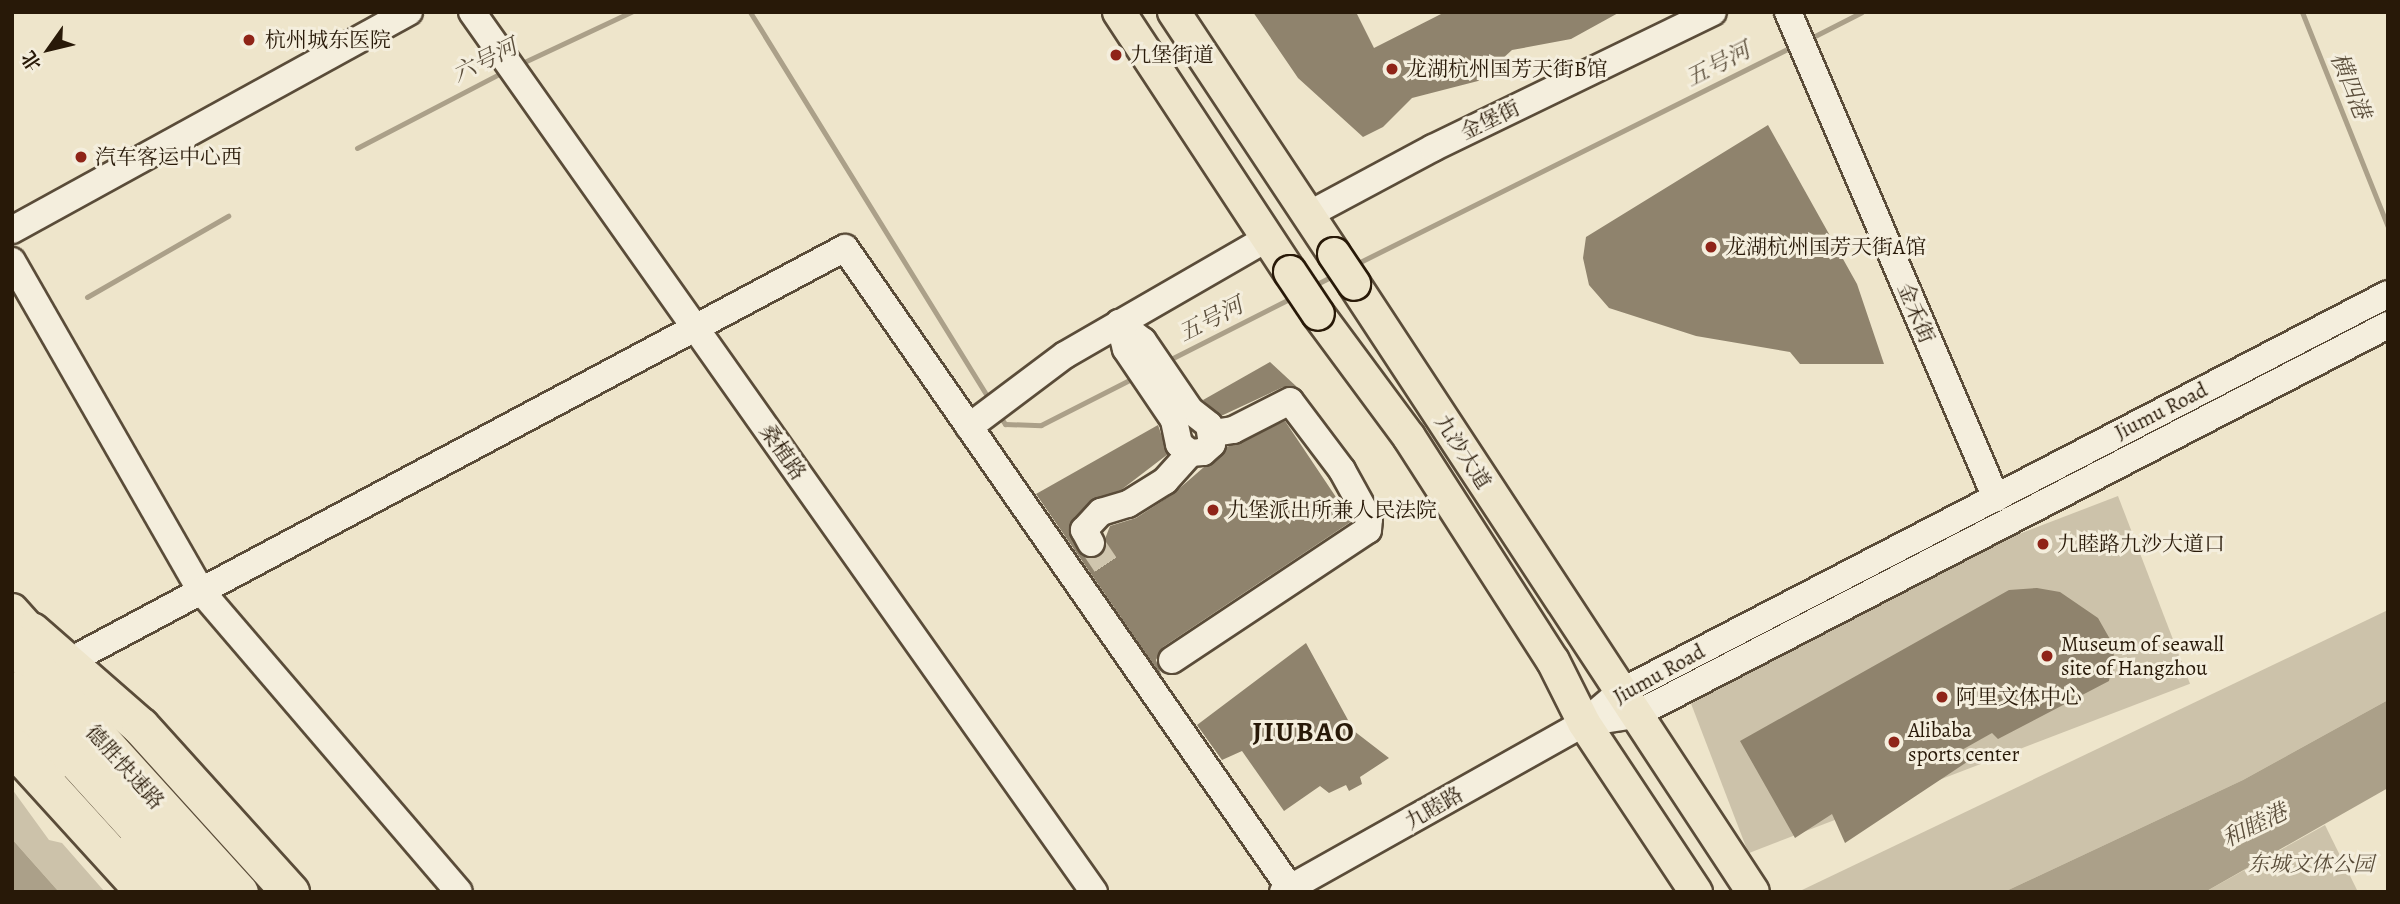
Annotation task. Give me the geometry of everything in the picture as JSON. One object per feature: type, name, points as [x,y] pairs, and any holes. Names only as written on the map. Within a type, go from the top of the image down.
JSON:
[{"type":"highway","points":[[18,627],[140,726],[289,892]]},
{"type":"highway","name":"德胜快速路","points":[[18,627],[239,892]]},
{"type":"highway","name":"德胜快速路","points":[[12,690],[195,892]]},
{"type":"highway","points":[[12,746],[145,892]]},
{"type":"main road","name":"九沙大道","points":[[1119,12],[1318,314],[1409,437],[1553,661],[1584,723],[1696,892]]},
{"type":"main road","name":"九沙大道","points":[[1174,12],[1753,892]]},
{"type":"main road","points":[[18,627],[267,892]]},
{"type":"main road","points":[[12,719],[169,892]]},
{"type":"street","points":[[12,230],[409,12]]},
{"type":"street","name":"桑植路","points":[[472,12],[1094,892]]},
{"type":"street","name":"金堡街","points":[[1308,215],[1433,148],[1713,12]]},
{"type":"street","name":"金禾街","points":[[1790,17],[1996,498]]},
{"type":"street","points":[[969,427],[1020,385],[1119,323],[1269,238]]},
{"type":"street","points":[[83,654],[845,248],[1287,890]]},
{"type":"street","points":[[12,261],[201,591],[459,892]]},
{"type":"street","name":"Jiumu Road","points":[[1627,704],[1996,498],[2388,294]]},
{"type":"street","points":[[1119,323],[1151,369],[1213,433]]},
{"type":"street","name":"Jiumu Road","points":[[1584,723],[2388,325]]},
{"type":"street","points":[[1151,369],[1174,420],[1179,444],[1190,453],[1203,452],[1213,433]]},
{"type":"street","points":[[1172,660],[1368,530],[1369,519],[1342,470],[1290,401],[1233,430],[1213,433]]},
{"type":"street","points":[[1091,543],[1084,530],[1101,512],[1128,504],[1166,481],[1190,453]]},
{"type":"street","name":"九睦路","points":[[1287,890],[1584,723]]},
{"type":"green space","name":"阿里文体中心","points":[[2118,496],[2190,684],[1748,853],[1676,666]]},
{"type":"green space","points":[[2388,610],[2388,700],[2243,780],[2004,892],[1802,890]]},
{"type":"green space","points":[[12,789],[49,840],[62,843],[105,892],[59,892],[12,839]]},
{"type":"green space","name":"东城文体公园","points":[[2325,825],[2358,892],[2205,892]]},
{"type":"water","name":"和睦港","points":[[2388,700],[2388,788],[2205,892],[2004,892],[2243,780]]},
{"type":"water","points":[[12,839],[27,856],[59,892],[12,892]]},
{"type":"building","name":"龙湖杭州国芳天街B馆","points":[[1253,12],[1356,12],[1374,48],[1445,12],[1620,12],[1571,39],[1512,50],[1478,81],[1412,98],[1383,127],[1363,137],[1298,78]]},
{"type":"building","name":"龙湖杭州国芳天街A馆","points":[[1768,125],[1857,284],[1884,364],[1800,364],[1790,352],[1696,336],[1609,308],[1589,285],[1583,258],[1586,237]]},
{"type":"building","points":[[1270,362],[1297,387],[1283,387],[1221,416],[1203,400]]},
{"type":"building","name":"九堡派出所兼人民法院","points":[[1285,421],[1352,521],[1163,647],[1156,660],[1162,677],[1036,494],[1158,425],[1168,454],[1121,490],[1090,501],[1069,527],[1082,556],[1098,557],[1110,526],[1136,518],[1173,494],[1227,447]]},
{"type":"building","points":[[2037,588],[2060,592],[2098,618],[2115,648],[2109,681],[1998,739],[1992,733],[1960,751],[1967,762],[1845,843],[1832,814],[1795,838],[1740,741],[2009,590]]},
{"type":"building","points":[[1306,643],[1354,731],[1389,758],[1360,777],[1362,784],[1349,791],[1346,785],[1329,793],[1320,786],[1284,811],[1242,751],[1222,760],[1197,725]]},
{"type":"waterway","name":"六号河","points":[[520,64],[631,12]]},
{"type":"waterway","name":"五号河","points":[[750,12],[990,400]]},
{"type":"waterway","name":"五号河","points":[[1809,39],[1862,12]]},
{"type":"waterway","name":"横四港","points":[[2302,12],[2388,227]]},
{"type":"waterway","name":"五号河","points":[[1354,265],[1793,46]]},
{"type":"waterway","name":"六号河","points":[[357,148],[505,71]]},
{"type":"waterway","points":[[87,297],[228,216]]},
{"type":"waterway","name":"五号河","points":[[1311,287],[1336,274]]},
{"type":"waterway","name":"五号河","points":[[1167,361],[1293,297]]},
{"type":"waterway","name":"五号河","points":[[999,415],[1005,424],[1041,425],[1137,376]]},
{"type":"tunnel","points":[[1091,543],[1110,571]]},
{"type":"place","name":"杭州城东医院","points":[[249,40]]},
{"type":"place","name":"九堡街道","points":[[1116,55]]},
{"type":"place","name":"龙湖杭州国芳天街B馆","points":[[1392,69]]},
{"type":"place","name":"汽车客运中心西","points":[[81,157]]},
{"type":"place","name":"龙湖杭州国芳天街A馆","points":[[1711,247]]},
{"type":"place","name":"九堡派出所兼人民法院","points":[[1213,510]]},
{"type":"place","name":"九睦路九沙大道口","points":[[2043,544]]},
{"type":"place","name":"Museum of seawall site of Hangzhou","points":[[2047,656]]},
{"type":"place","name":"阿里文体中心","points":[[1942,697]]},
{"type":"place","name":"Alibaba sports center","points":[[1894,742]]},
{"type":"district","name":"JIUBAO","points":[[1304,732]]}]
